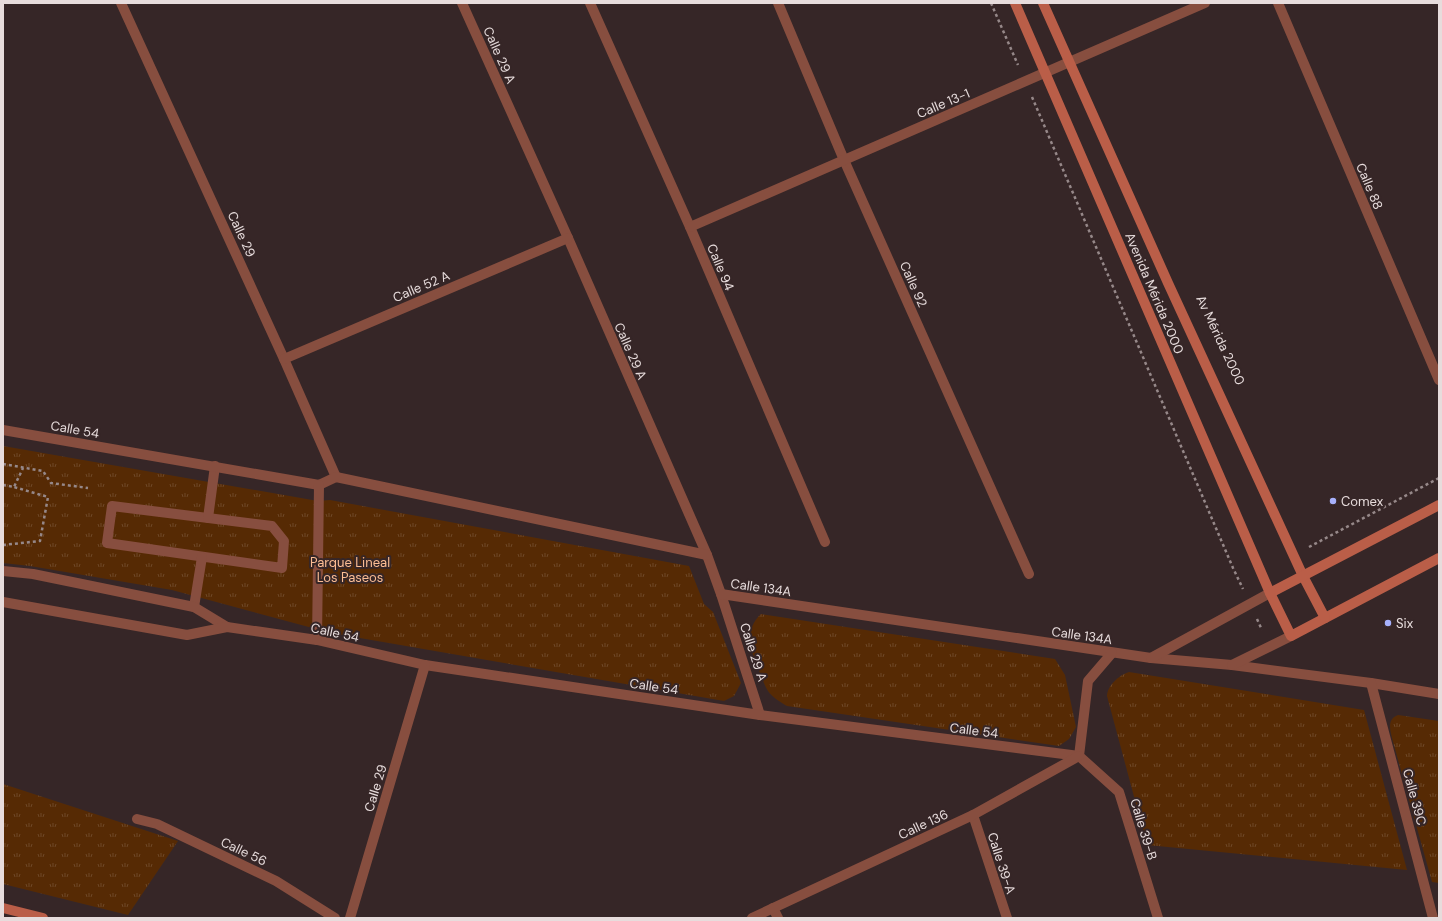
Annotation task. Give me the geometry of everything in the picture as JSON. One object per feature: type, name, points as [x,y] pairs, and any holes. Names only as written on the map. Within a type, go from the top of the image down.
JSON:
[{"type":"main road","name":"Avenida Mérida 2000","points":[[1015,3],[1270,593],[1291,636]]},
{"type":"main road","name":"Avenida Mérida 2000","points":[[1043,3],[1168,283],[1303,576],[1325,618]]},
{"type":"main road","points":[[1270,593],[1439,505]]},
{"type":"main road","points":[[1291,636],[1439,558]]},
{"type":"main road","points":[[3,908],[43,918]]},
{"type":"street","name":"Calle 29","points":[[122,3],[336,477]]},
{"type":"street","name":"Calle 29 A","points":[[462,3],[568,238],[706,555],[721,594],[760,715]]},
{"type":"street","name":"Calle 94","points":[[590,3],[690,227],[825,542]]},
{"type":"street","name":"Calle 92","points":[[778,3],[844,160],[1029,574]]},
{"type":"street","name":"Calle 13-1","points":[[690,227],[1205,3]]},
{"type":"street","name":"Calle 88","points":[[1278,3],[1439,380]]},
{"type":"street","name":"Calle 52 A","points":[[284,359],[568,238]]},
{"type":"street","name":"Calle 54","points":[[3,430],[318,485]]},
{"type":"street","points":[[208,518],[214,466]]},
{"type":"street","points":[[317,640],[318,485],[336,477],[706,555]]},
{"type":"street","points":[[112,506],[272,526],[284,541],[282,568],[202,557],[107,543],[112,506]]},
{"type":"street","points":[[194,607],[202,557]]},
{"type":"street","name":"Calle 54","points":[[3,571],[33,574],[194,607],[226,627]]},
{"type":"street","points":[[1151,658],[1270,593]]},
{"type":"street","name":"Calle 134A","points":[[721,594],[1151,658],[1232,665],[1371,683],[1439,694]]},
{"type":"street","name":"Calle 54","points":[[3,602],[21,604],[187,635],[226,627],[317,640],[425,665],[760,715],[1079,756]]},
{"type":"street","points":[[1232,665],[1291,636]]},
{"type":"street","points":[[1079,756],[1088,681],[1112,652]]},
{"type":"street","name":"Calle 29","points":[[350,918],[425,665]]},
{"type":"street","name":"Calle 39C","points":[[1371,683],[1433,918]]},
{"type":"street","name":"Calle 136","points":[[773,908],[973,815],[1079,756]]},
{"type":"street","name":"Calle 39-B","points":[[1079,756],[1119,792],[1158,918]]},
{"type":"street","name":"Calle 39-A","points":[[973,815],[1007,918]]},
{"type":"street","name":"Calle 56","points":[[137,819],[157,824],[276,881],[335,918]]},
{"type":"street","points":[[752,918],[773,908],[778,918]]},
{"type":"path","points":[[3,464],[43,471],[51,483],[88,488]]},
{"type":"path","points":[[14,488],[23,468]]},
{"type":"path","points":[[1306,549],[1439,478]]},
{"type":"path","points":[[3,485],[48,496],[40,541],[3,545]]},
{"type":"green space","name":"Parque Lineal Los Paseos","points":[[3,446],[318,501],[330,500],[689,566],[704,604],[713,612],[741,683],[734,696],[724,701],[331,633],[172,590],[30,566],[3,563]]},
{"type":"green space","points":[[761,614],[1055,659],[1065,675],[1076,727],[1069,739],[1059,746],[787,706],[768,691],[751,649],[750,634],[752,627]]},
{"type":"green space","points":[[1129,672],[1364,710],[1407,870],[1147,845],[1107,696],[1109,688],[1114,681]]},
{"type":"green space","points":[[1398,715],[1439,721],[1439,883],[1432,882],[1392,738],[1390,725],[1392,719]]},
{"type":"green space","points":[[3,784],[178,841],[128,915],[3,884]]},
{"type":"place","name":"Comex","points":[[1333,501]]},
{"type":"place","name":"Six","points":[[1388,623]]}]
